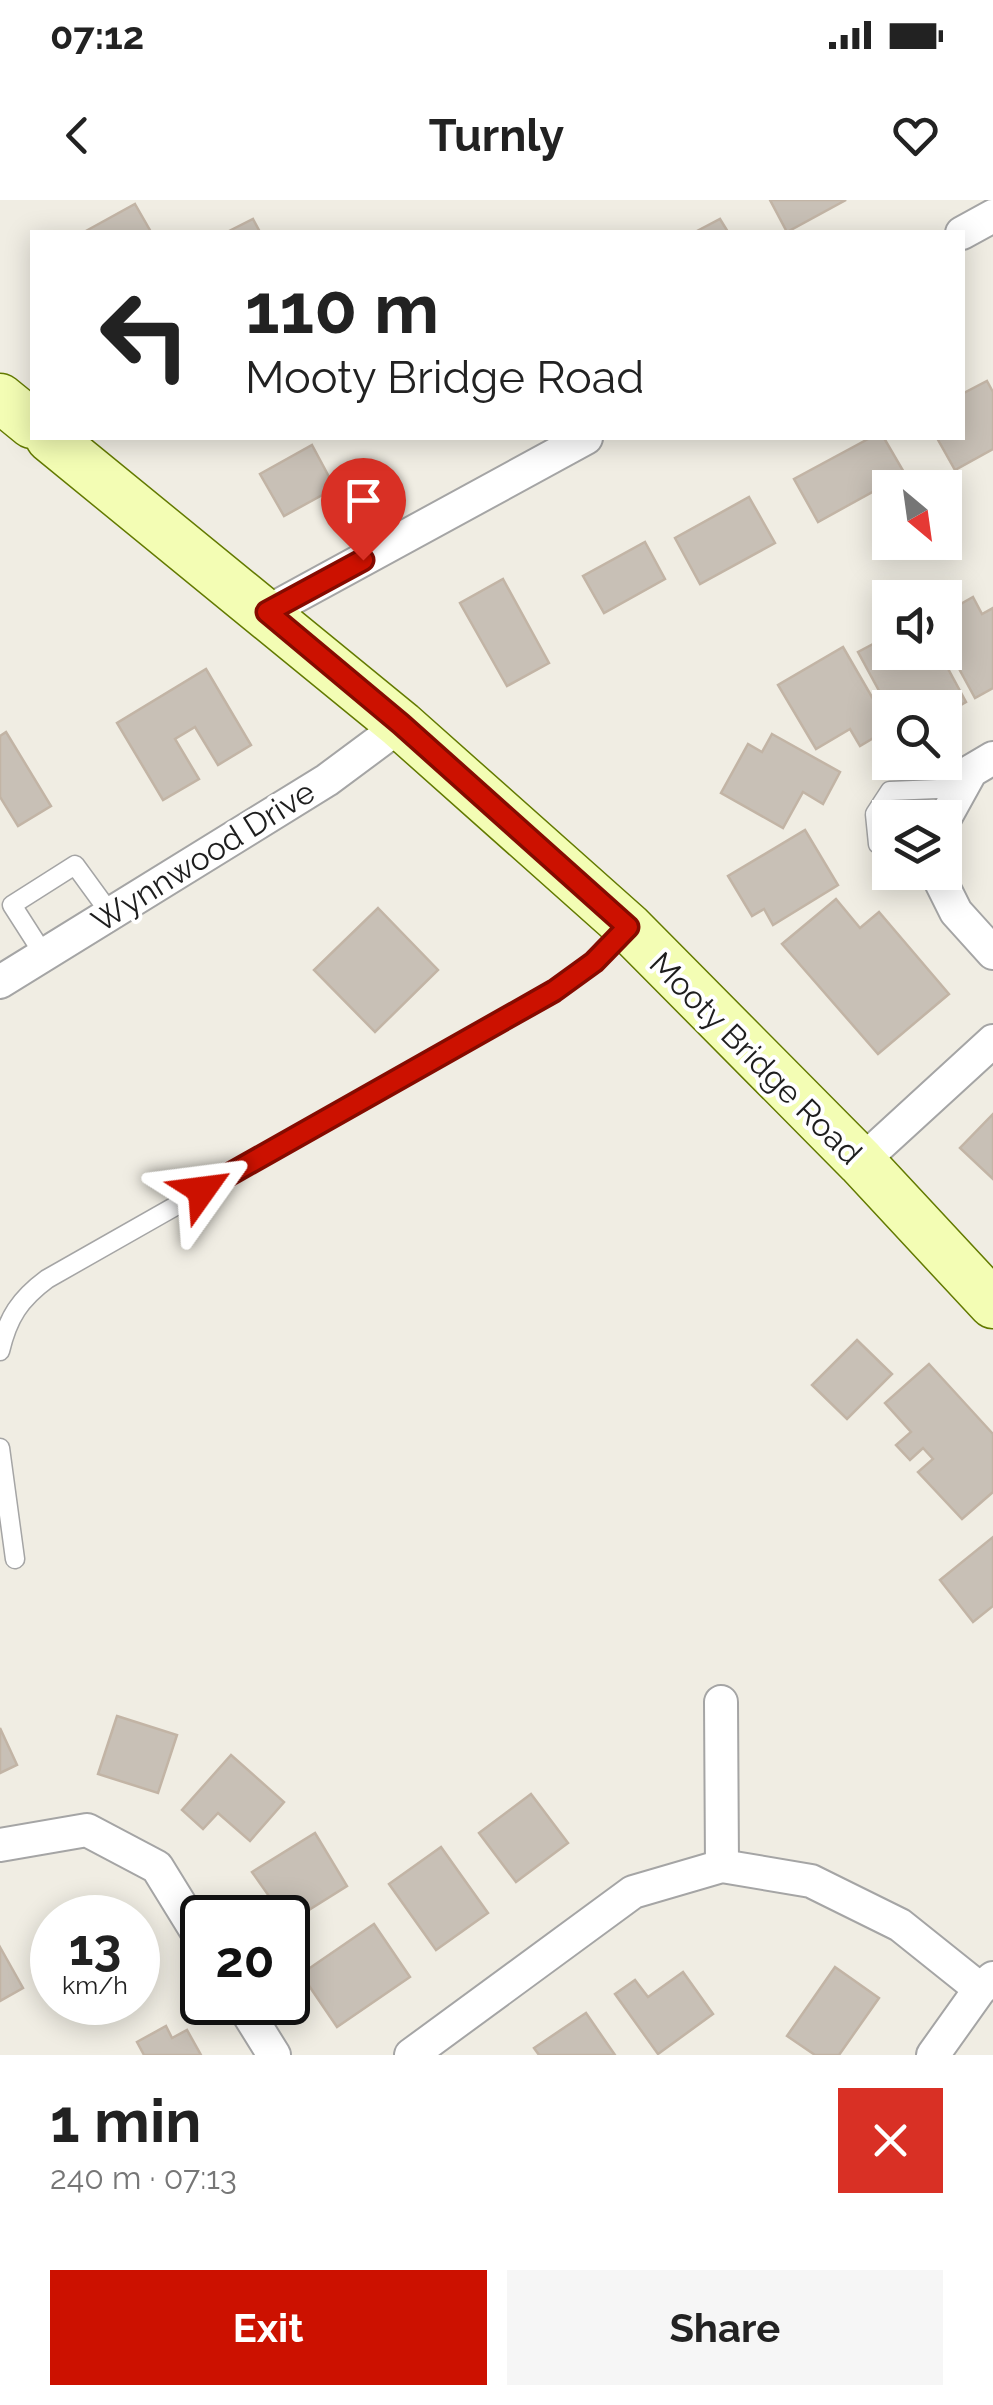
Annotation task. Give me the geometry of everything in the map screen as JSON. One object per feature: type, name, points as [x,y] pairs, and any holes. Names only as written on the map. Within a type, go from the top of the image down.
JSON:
[{"type":"main road","points":[[0,398],[30,422]]},
{"type":"main road","name":"Mooty Bridge Road","points":[[52,440],[401,724],[628,927],[861,1162],[993,1304]]},
{"type":"street","points":[[965,231],[993,216]]},
{"type":"street","points":[[267,612],[582,440]]},
{"type":"street","name":"Wynnwood Drive","points":[[0,982],[327,780],[401,724]]},
{"type":"street","points":[[955,800],[971,771],[993,758]]},
{"type":"street","points":[[943,890],[956,912],[993,953]]},
{"type":"street","points":[[861,1162],[993,1041]]},
{"type":"street","points":[[721,1702],[722,1866]]},
{"type":"street","points":[[0,1844],[86,1830],[157,1867],[180,1904]]},
{"type":"street","points":[[411,2055],[633,1892],[722,1866],[811,1881],[900,1925],[987,1983],[933,2055]]},
{"type":"street","points":[[255,2025],[274,2055]]},
{"type":"lane","points":[[885,800],[890,791],[961,788]]},
{"type":"lane","points":[[44,955],[12,905],[75,865],[110,913]]},
{"type":"lane","points":[[0,1350],[14,1310],[24,1296],[47,1278],[554,991],[594,962],[628,927]]},
{"type":"lane","points":[[0,1448],[16,1559]]},
{"type":"building","points":[[770,200],[846,200],[791,230],[786,230]]},
{"type":"building","points":[[135,204],[150,230],[88,230]]},
{"type":"building","points":[[253,219],[259,230],[231,230]]},
{"type":"building","points":[[720,219],[727,230],[699,230]]},
{"type":"building","points":[[987,381],[993,392],[993,449],[955,470],[938,440],[965,440],[965,392]]},
{"type":"building","points":[[866,440],[885,440],[903,470],[872,470],[872,492],[818,522],[794,479]]},
{"type":"building","points":[[312,445],[335,488],[284,516],[260,474]]},
{"type":"building","points":[[749,497],[775,543],[700,584],[675,538]]},
{"type":"building","points":[[645,542],[665,579],[604,613],[583,576]]},
{"type":"building","points":[[503,579],[549,663],[507,686],[460,603]]},
{"type":"building","points":[[973,597],[982,614],[993,608],[993,688],[975,698],[960,670],[962,603]]},
{"type":"building","points":[[872,645],[872,670],[949,670],[960,690],[879,690],[858,652]]},
{"type":"building","points":[[843,647],[872,697],[872,739],[860,746],[850,729],[816,749],[778,685]]},
{"type":"building","points":[[206,669],[251,745],[218,765],[195,727],[175,739],[199,779],[163,800],[117,723]]},
{"type":"building","points":[[6,732],[51,806],[18,826],[0,797],[0,736]]},
{"type":"building","points":[[772,734],[840,772],[823,804],[803,792],[783,828],[721,793],[748,744],[762,752]]},
{"type":"building","points":[[805,830],[838,885],[773,925],[764,909],[752,916],[728,876]]},
{"type":"building","points":[[836,899],[860,928],[879,912],[949,994],[878,1054],[782,944]]},
{"type":"building","points":[[378,908],[438,970],[375,1032],[314,970]]},
{"type":"building","points":[[993,1114],[993,1179],[960,1148]]},
{"type":"building","points":[[857,1340],[892,1374],[847,1419],[812,1385]]},
{"type":"building","points":[[929,1364],[993,1434],[993,1492],[962,1519],[918,1472],[933,1459],[923,1448],[910,1460],[896,1445],[911,1432],[885,1403]]},
{"type":"building","points":[[993,1537],[993,1606],[973,1622],[940,1580]]},
{"type":"building","points":[[117,1716],[177,1735],[158,1793],[98,1774]]},
{"type":"building","points":[[0,1728],[17,1765],[0,1773]]},
{"type":"building","points":[[231,1755],[284,1802],[250,1841],[218,1813],[203,1829],[182,1810]]},
{"type":"building","points":[[531,1794],[568,1843],[516,1882],[479,1833]]},
{"type":"building","points":[[315,1833],[347,1886],[310,1909],[310,1895],[268,1895],[252,1872]]},
{"type":"building","points":[[441,1847],[488,1913],[436,1950],[389,1884]]},
{"type":"building","points":[[374,1924],[410,1977],[337,2027],[310,1987],[310,1968]]},
{"type":"building","points":[[0,1947],[23,1988],[0,2001]]},
{"type":"building","points":[[835,1967],[879,1998],[839,2055],[815,2055],[787,2036]]},
{"type":"building","points":[[683,1972],[713,2014],[658,2054],[615,1994],[635,1980],[648,1997]]},
{"type":"building","points":[[586,2013],[615,2055],[539,2055],[534,2048]]},
{"type":"building","points":[[166,2026],[172,2038],[187,2030],[201,2055],[144,2055],[137,2042]]},
{"type":"route","points":[[202,1190],[554,991],[594,962],[628,927],[401,724],[267,612],[363,560]]}]
